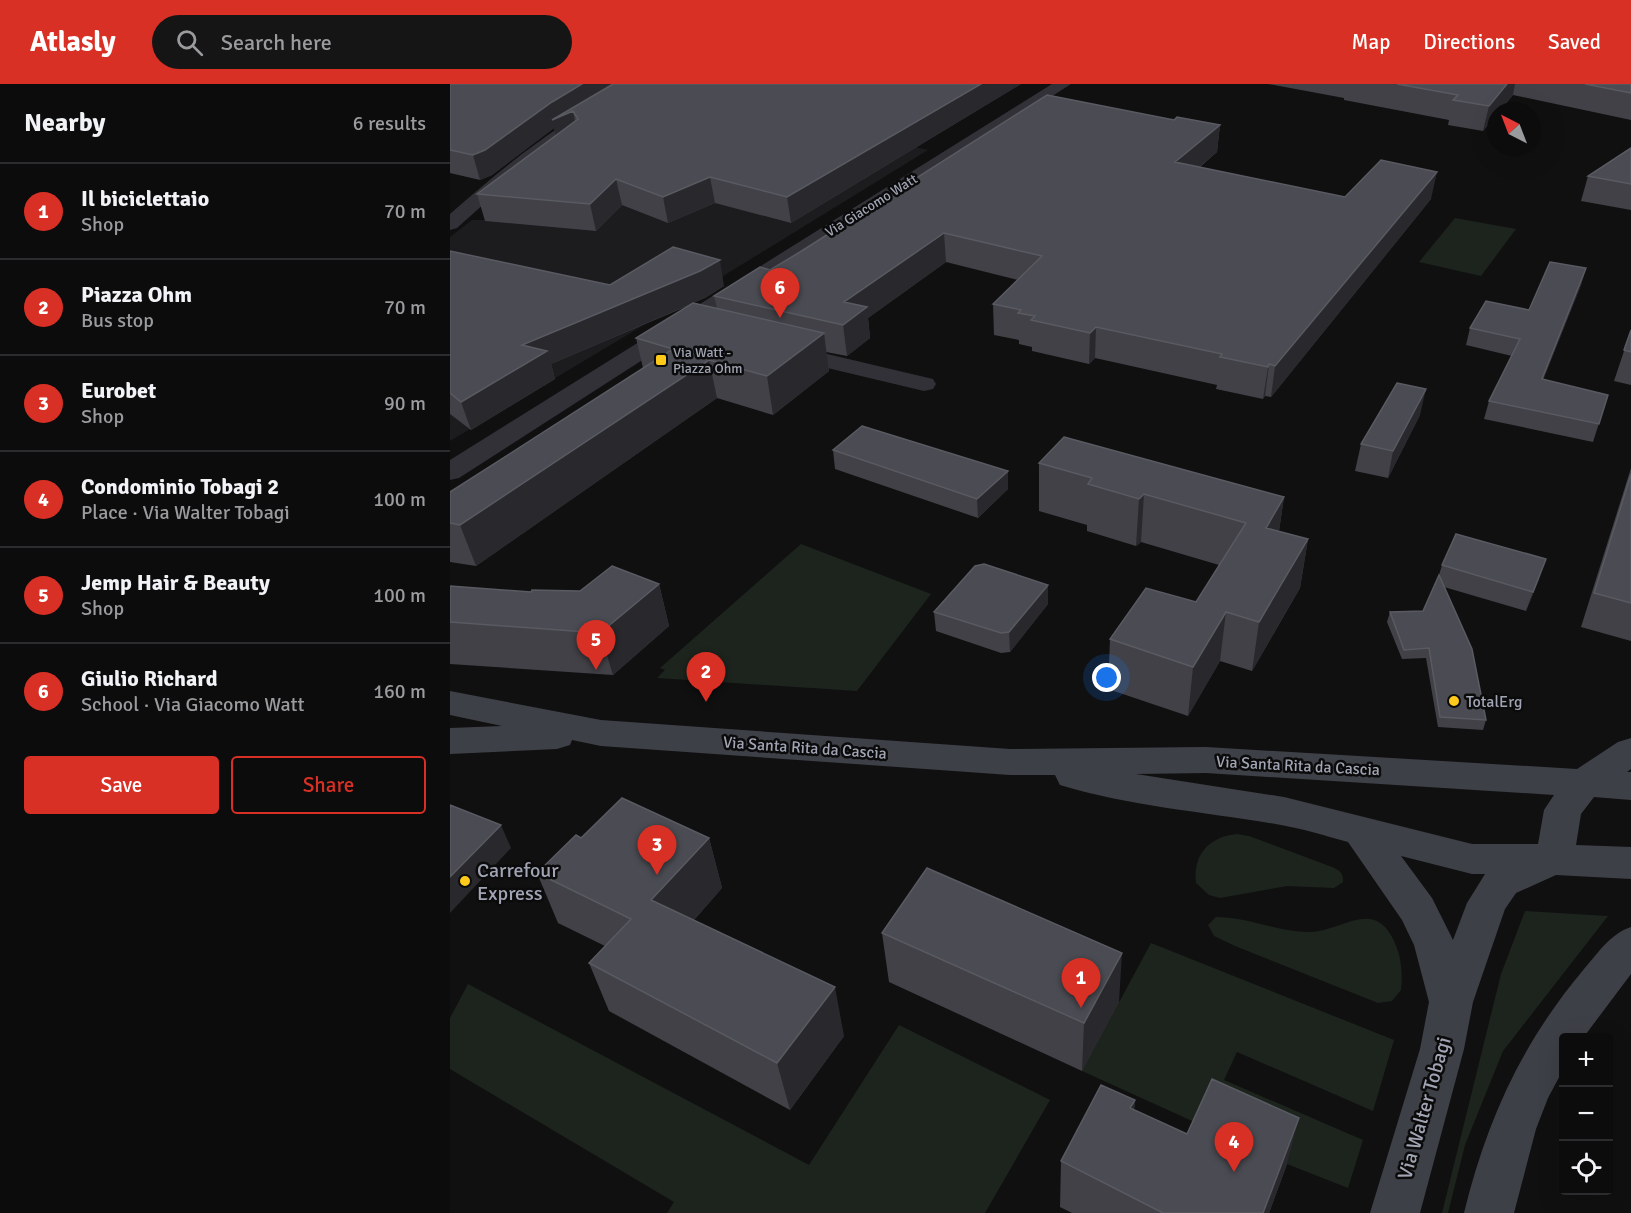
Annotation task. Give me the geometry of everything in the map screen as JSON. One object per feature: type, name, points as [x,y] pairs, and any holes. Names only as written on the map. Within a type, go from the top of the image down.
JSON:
[{"type":"main road","points":[[450,703],[601,733]]},
{"type":"main road","points":[[450,741],[601,733]]},
{"type":"main road","name":"Via Santa Rita da Cascia","points":[[601,733],[1010,762],[1206,760],[1631,786]]},
{"type":"main road","points":[[1554,859],[1563,810],[1585,782],[1631,751]]},
{"type":"main road","name":"Via Santa Rita da Cascia","points":[[1010,762],[1148,790],[1284,811],[1472,860],[1554,859],[1631,863]]},
{"type":"main road","name":"Via Walter Tobagi","points":[[1361,831],[1418,910],[1435,945],[1451,1002]]},
{"type":"main road","name":"Via Walter Tobagi","points":[[1395,1213],[1447,1028],[1451,1002],[1487,903],[1502,882],[1554,859]]},
{"type":"main road","points":[[1489,1213],[1500,1162],[1525,1099],[1548,1052],[1581,1004],[1631,944]]},
{"type":"street","points":[[450,224],[509,171],[566,128],[644,84]]},
{"type":"street","name":"Via Giacomo Watt","points":[[450,472],[1063,84]]},
{"type":"street","points":[[679,327],[715,335]]},
{"type":"street","points":[[762,346],[924,384]]},
{"type":"shaded area","points":[[771,113],[928,150],[450,441],[450,237],[472,220],[485,220]]},
{"type":"shaded area","points":[[1455,218],[1516,229],[1481,276],[1419,262]]},
{"type":"shaded area","points":[[801,544],[931,594],[857,691],[657,678],[665,670],[660,668]]},
{"type":"shaded area","points":[[1237,834],[1249,836],[1335,868],[1342,874],[1343,882],[1334,888],[1287,886],[1220,898],[1209,895],[1196,883],[1200,856],[1210,843]]},
{"type":"shaded area","points":[[1525,911],[1608,916],[1503,1051],[1465,1145],[1448,1213],[1442,1213],[1501,974]]},
{"type":"shaded area","points":[[1216,917],[1239,919],[1306,932],[1364,919],[1374,920],[1384,926],[1392,937],[1399,956],[1401,990],[1392,1001],[1378,1003],[1214,936],[1208,925]]},
{"type":"shaded area","points":[[1151,943],[1394,1040],[1373,1111],[1237,1052],[1224,1080],[1363,1140],[1348,1188],[1287,1164],[1082,1071]]},
{"type":"shaded area","points":[[468,984],[809,1165],[899,1025],[1050,1100],[985,1213],[667,1213],[674,1202],[450,1069],[450,1018]]},
{"type":"building","points":[[450,84],[582,84],[552,102],[485,150],[473,155],[450,150]]},
{"type":"building","points":[[613,84],[981,84],[787,197],[710,177],[663,197],[616,179],[590,204],[477,194],[578,119],[573,111],[552,120]]},
{"type":"building","points":[[1397,84],[1507,84],[1492,102],[1487,102],[1487,106],[1453,100],[1458,95]]},
{"type":"building","points":[[1585,84],[1631,84],[1631,93]]},
{"type":"building","points":[[1047,95],[1174,120],[1177,117],[1220,125],[1175,162],[1345,197],[1381,160],[1437,172],[1275,366],[1269,364],[1268,367],[1220,357],[1222,354],[1096,327],[1090,333],[1031,320],[1035,316],[1018,313],[1021,310],[993,304],[1042,256],[944,233],[844,302],[867,307],[843,325],[714,296],[760,267],[770,270],[800,252]]},
{"type":"building","points":[[1631,148],[1631,184],[1588,176]]},
{"type":"building","points":[[673,247],[720,260],[700,271],[522,345],[547,351],[461,402],[450,393],[450,251],[610,285]]},
{"type":"building","points":[[1550,262],[1586,268],[1542,379],[1608,395],[1599,424],[1489,401],[1520,339],[1470,328],[1486,301],[1529,310]]},
{"type":"building","points":[[693,303],[824,333],[767,376],[709,360],[460,525],[450,523],[450,492],[673,349],[636,338]]},
{"type":"building","points":[[1631,330],[1631,352],[1624,350]]},
{"type":"building","points":[[1397,383],[1426,389],[1393,451],[1361,444]]},
{"type":"building","points":[[862,426],[1008,471],[977,499],[833,450]]},
{"type":"building","points":[[1064,437],[1284,497],[1266,528],[1308,539],[1259,622],[1226,612],[1193,667],[1110,639],[1146,588],[1196,602],[1246,523],[1144,494],[1139,499],[1088,484],[1092,478],[1039,463]]},
{"type":"building","points":[[1631,474],[1631,603],[1594,593]]},
{"type":"building","points":[[1456,534],[1546,559],[1533,592],[1442,565]]},
{"type":"building","points":[[984,564],[1048,585],[1009,632],[1001,633],[934,612],[975,566]]},
{"type":"building","points":[[612,566],[659,584],[600,633],[450,622],[450,586],[531,592],[532,590],[580,591]]},
{"type":"building","points":[[1439,575],[1472,649],[1486,720],[1440,717],[1429,648],[1404,650],[1390,612],[1423,611]]},
{"type":"building","points":[[622,798],[709,838],[651,900],[835,987],[777,1063],[589,963],[631,919],[537,873],[576,835],[581,838]]},
{"type":"building","points":[[450,805],[501,825],[450,877]]},
{"type":"building","points":[[927,868],[1122,953],[1084,1023],[882,933]]},
{"type":"building","points":[[1212,1079],[1299,1118],[1263,1213],[1163,1213],[1061,1161],[1101,1085],[1135,1100],[1130,1108],[1187,1134]]},
{"type":"place","name":"Giulio Richard","points":[[780,318]]},
{"type":"place","name":"Via Watt - Piazza Ohm","points":[[661,360]]},
{"type":"place","name":"Jemp Hair & Beauty","points":[[596,670]]},
{"type":"place","name":"TotalErg","points":[[1454,701]]},
{"type":"place","name":"Piazza Ohm","points":[[706,702]]},
{"type":"place","name":"Eurobet","points":[[657,875]]},
{"type":"place","name":"Carrefour Express","points":[[465,881]]},
{"type":"place","name":"Il biciclettaio","points":[[1081,1008]]},
{"type":"place","name":"Condominio Tobagi 2","points":[[1234,1172]]}]
